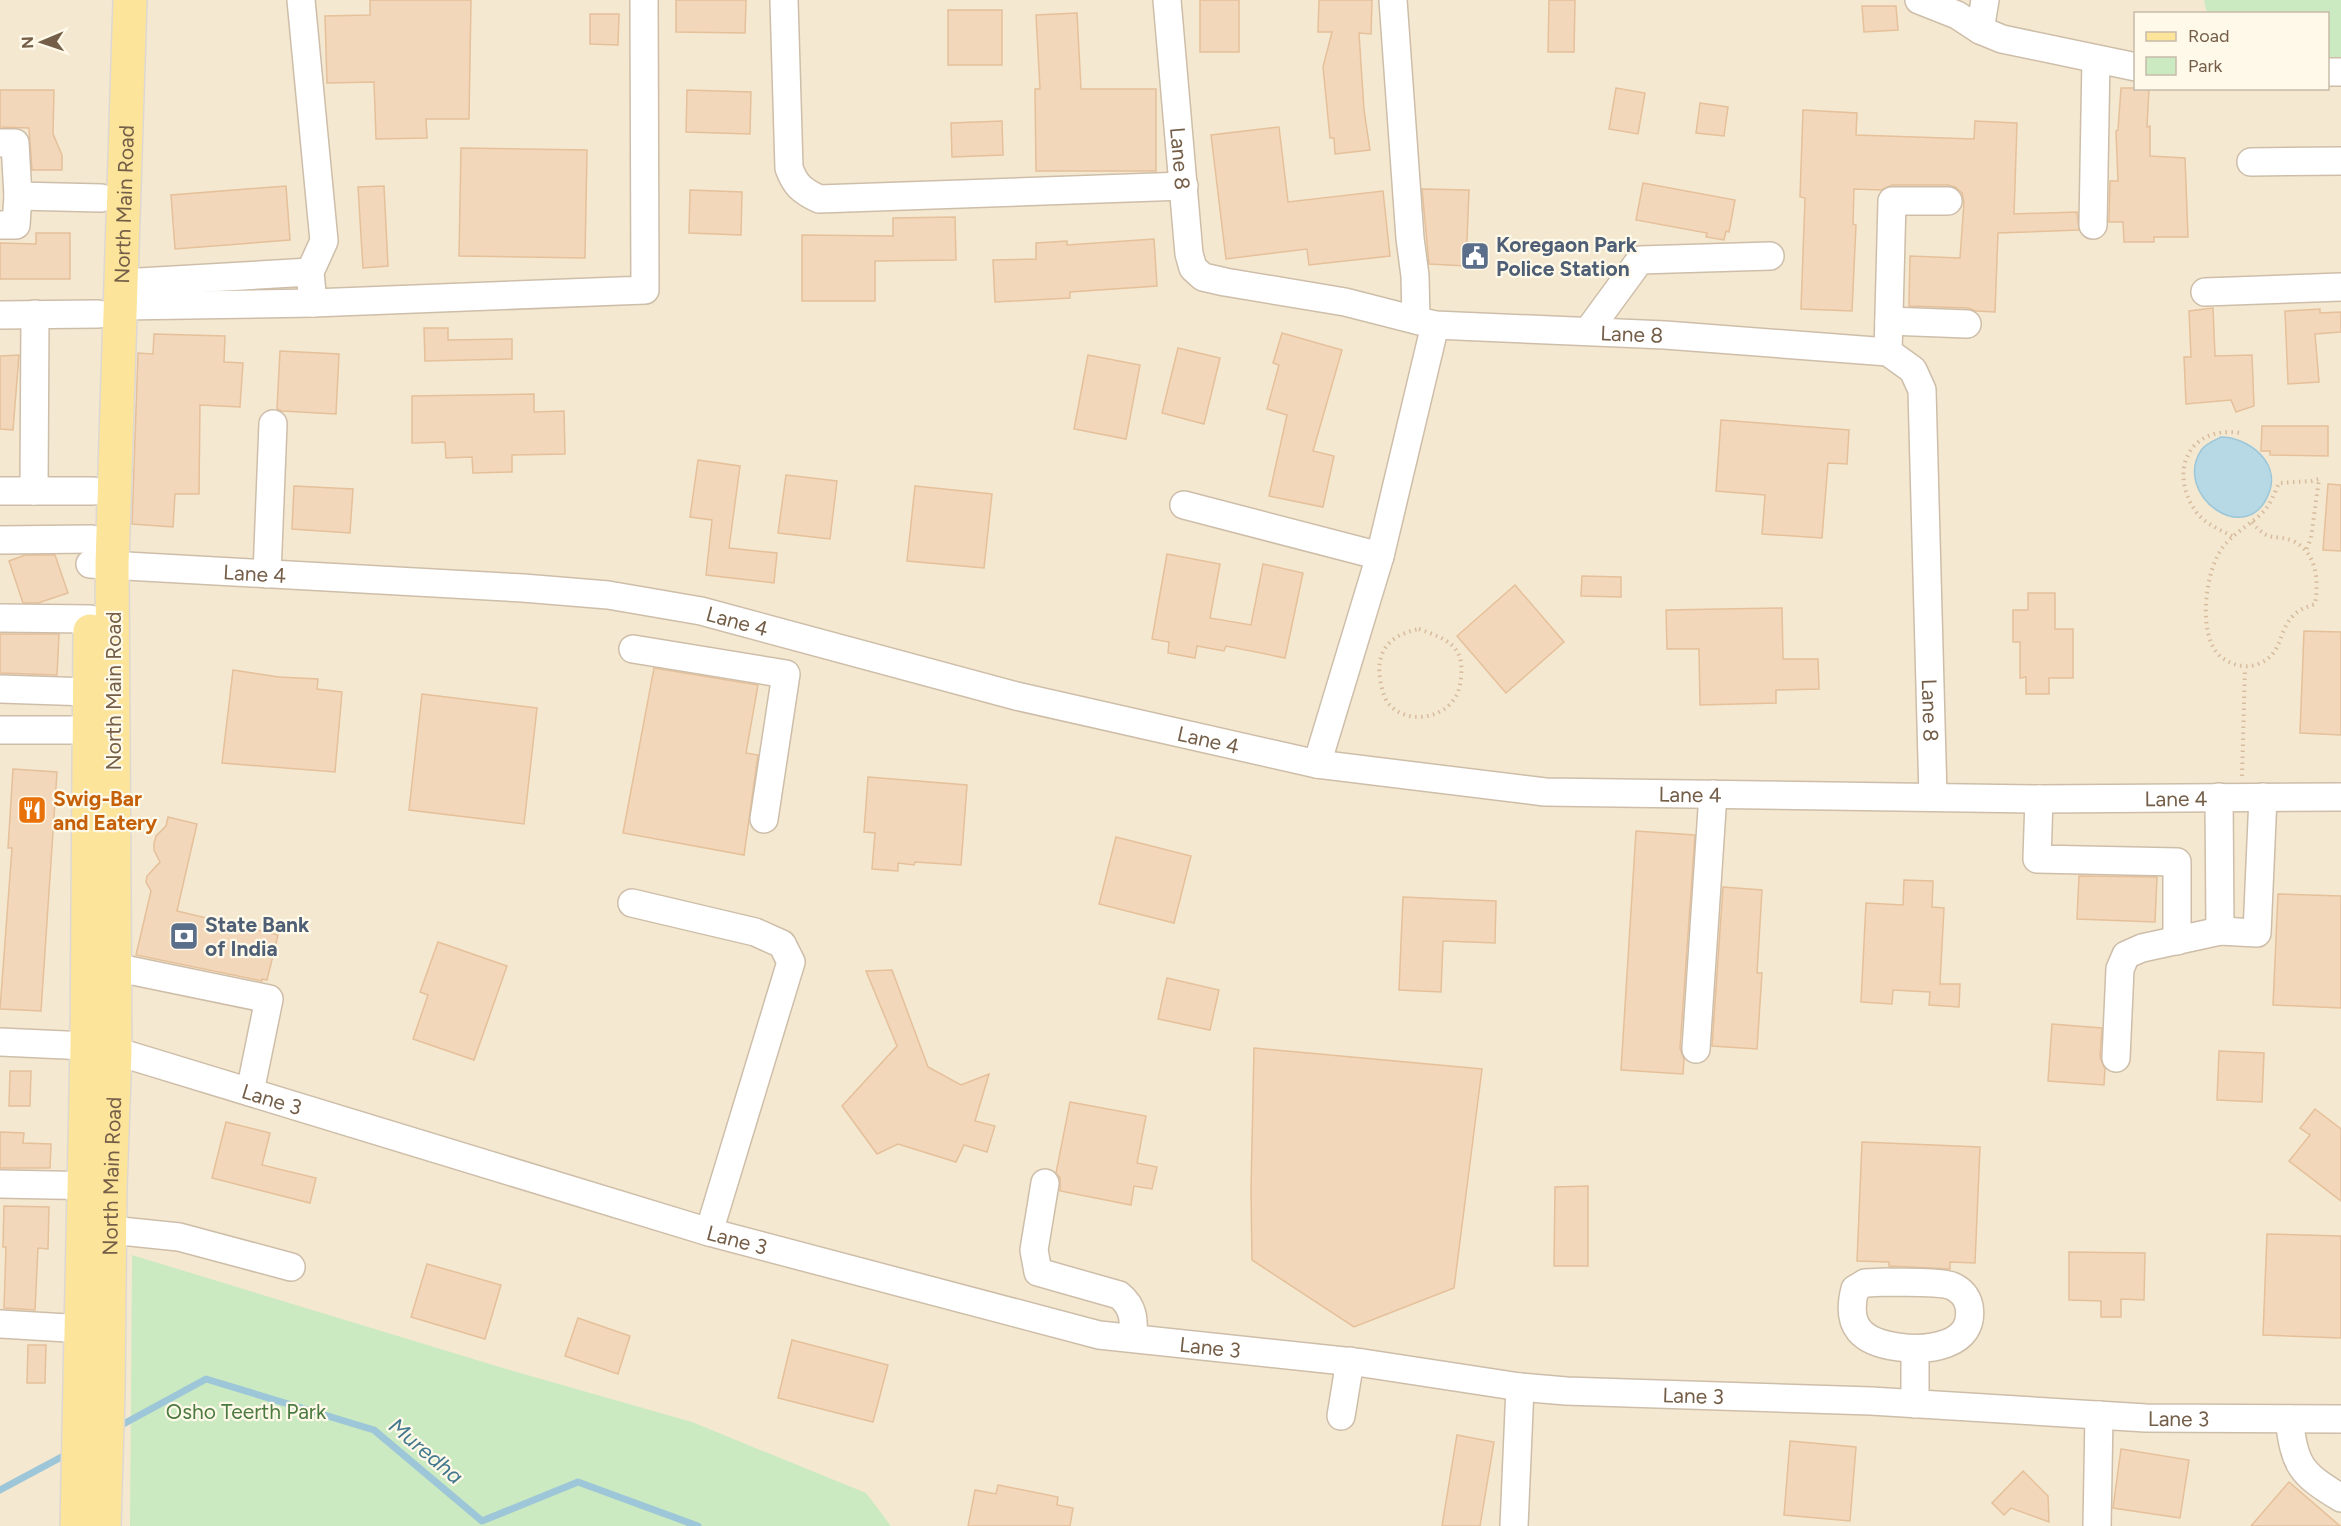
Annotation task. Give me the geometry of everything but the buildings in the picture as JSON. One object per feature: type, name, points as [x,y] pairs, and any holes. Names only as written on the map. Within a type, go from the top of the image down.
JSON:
[{"type":"main road","name":"North Main Road","points":[[101,1048],[114,967],[98,556],[93,491],[114,301],[101,198],[107,0]]},
{"type":"main road","name":"North Main Road","points":[[104,1526],[94,1393],[101,1048],[89,730],[90,619],[98,556],[130,0]]},
{"type":"main road","name":"North Main Road","points":[[95,1330],[111,1230],[97,1186]]},
{"type":"main road","name":"North Main Road","points":[[77,1526],[94,1393]]},
{"type":"street","points":[[301,0],[324,241],[310,272],[312,303]]},
{"type":"street","points":[[114,301],[312,303],[645,291],[644,0]]},
{"type":"street","points":[[784,0],[789,168],[794,182],[802,191],[819,199],[1184,186]]},
{"type":"street","name":"Lane 8","points":[[1167,0],[1189,254],[1193,268],[1203,277],[1345,302],[1426,322],[1665,334],[1888,352],[1913,370],[1922,390],[1933,797]]},
{"type":"street","points":[[1317,764],[1380,556],[1426,322],[1415,276],[1410,238],[1393,0]]},
{"type":"street","points":[[1919,0],[1957,15],[1980,30],[2002,39],[2134,67]]},
{"type":"street","points":[[1980,30],[1985,0]]},
{"type":"street","points":[[2093,225],[2096,59]]},
{"type":"street","points":[[0,143],[15,143],[18,195],[16,225],[0,225]]},
{"type":"street","points":[[2251,162],[2341,161]]},
{"type":"street","points":[[18,195],[101,198]]},
{"type":"street","points":[[1888,352],[1892,201],[1948,201]]},
{"type":"street","points":[[1588,331],[1640,260],[1770,256]]},
{"type":"street","points":[[0,315],[35,314],[310,272]]},
{"type":"street","points":[[2205,292],[2341,287]]},
{"type":"street","points":[[34,491],[35,314]]},
{"type":"street","points":[[1888,321],[1967,324]]},
{"type":"street","points":[[267,574],[273,424]]},
{"type":"street","points":[[0,491],[93,491]]},
{"type":"street","points":[[1184,505],[1380,556]]},
{"type":"street","name":"Lane 4","points":[[0,540],[98,556],[267,574],[608,595],[701,611],[1016,696],[1317,764],[1545,792],[2039,799],[2341,797]]},
{"type":"street","points":[[0,618],[90,619]]},
{"type":"street","points":[[720,663],[732,620]]},
{"type":"street","points":[[633,650],[786,674],[764,819]]},
{"type":"street","points":[[0,689],[90,692]]},
{"type":"street","points":[[0,730],[89,730]]},
{"type":"street","points":[[1696,1050],[1713,794]]},
{"type":"street","points":[[2220,931],[2241,797]]},
{"type":"street","points":[[2116,1058],[2120,969],[2126,955],[2142,948],[2220,931],[2257,933],[2241,797]]},
{"type":"street","points":[[2039,799],[2037,859],[2176,862],[2177,940]]},
{"type":"street","points":[[632,903],[755,932],[782,944],[791,962],[709,1232]]},
{"type":"street","points":[[114,967],[269,999],[250,1092]]},
{"type":"street","name":"Lane 3","points":[[0,1042],[101,1048],[709,1232],[1098,1335],[1350,1361],[1520,1387],[1566,1391],[1915,1404],[2146,1418],[2341,1419]]},
{"type":"street","points":[[1045,1183],[1034,1250],[1038,1272],[1119,1295],[1128,1303],[1134,1320],[1133,1338]]},
{"type":"street","points":[[0,1184],[97,1186]]},
{"type":"street","points":[[111,1230],[178,1237],[291,1267]]},
{"type":"street","points":[[0,1324],[95,1330]]},
{"type":"street","points":[[1915,1350],[1915,1404]]},
{"type":"street","points":[[1341,1416],[1350,1361]]},
{"type":"street","points":[[1514,1526],[1520,1387]]},
{"type":"street","points":[[2097,1526],[2099,1415]]},
{"type":"street","points":[[2289,1419],[2298,1463],[2315,1482],[2341,1498]]},
{"type":"path","points":[[2232,536],[2212,526],[2199,515],[2190,502],[2185,488],[2184,469],[2189,454],[2198,440],[2219,431],[2240,433]]},
{"type":"path","points":[[2252,522],[2268,536],[2293,541],[2306,551],[2317,575],[2315,604],[2301,609],[2293,616],[2285,628],[2277,650],[2260,664],[2245,668],[2224,659],[2215,651],[2205,620],[2206,601],[2212,573],[2221,550],[2232,536],[2252,522],[2271,500],[2279,483],[2319,479],[2311,538],[2306,551]]},
{"type":"path","points":[[1419,629],[1442,637],[1456,647],[1463,665],[1459,690],[1450,704],[1436,714],[1421,717],[1408,716],[1393,708],[1384,698],[1379,666],[1382,651],[1405,632],[1419,629]]},
{"type":"path","points":[[2241,797],[2245,668]]},
{"type":"shaded area","points":[[0,0],[2341,0],[2341,1526],[0,1526]]},
{"type":"green space","points":[[2204,0],[2341,0],[2341,86],[2329,86],[2329,12],[2207,12]]},
{"type":"green space","name":"Osho Teerth Park","points":[[132,1255],[503,1368],[692,1422],[866,1493],[891,1526],[130,1526]]},
{"type":"water","points":[[2221,437],[2241,441],[2250,446],[2259,453],[2270,469],[2272,479],[2270,490],[2260,508],[2246,516],[2231,516],[2216,510],[2204,499],[2196,484],[2195,467],[2202,449]]},
{"type":"waterway","name":"Muredha","points":[[116,1428],[206,1379],[374,1430],[482,1521],[578,1482],[698,1526]]},
{"type":"waterway","name":"Muredha","points":[[0,1490],[69,1453]]},
{"type":"place","name":"Koregaon Park Police Station","points":[[1475,256]]},
{"type":"place","name":"Swig-Bar and Eatery","points":[[32,810]]},
{"type":"place","name":"State Bank of India","points":[[184,936]]}]
